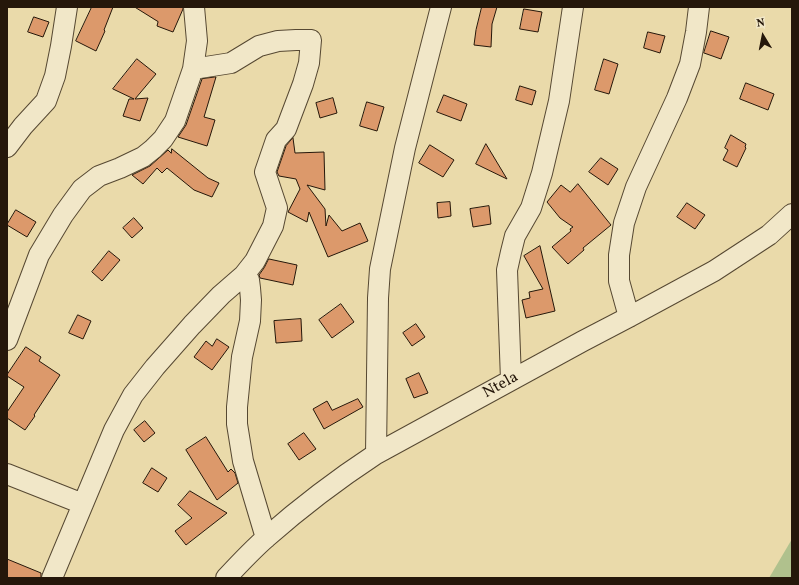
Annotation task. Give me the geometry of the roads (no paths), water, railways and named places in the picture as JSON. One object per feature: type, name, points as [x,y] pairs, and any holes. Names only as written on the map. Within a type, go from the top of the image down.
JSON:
[{"type":"street","points":[[7,147],[23,126],[46,101],[55,76],[67,7]]},
{"type":"street","points":[[7,340],[38,255],[63,215],[82,189],[99,176],[143,157],[154,149],[175,121],[193,68],[196,41],[194,7]]},
{"type":"street","points":[[376,454],[378,298],[380,269],[405,148],[441,7]]},
{"type":"street","points":[[511,380],[507,270],[515,236],[531,208],[542,173],[559,102],[573,7]]},
{"type":"street","points":[[629,317],[619,280],[619,255],[624,223],[636,187],[677,98],[690,64],[699,7]]},
{"type":"street","points":[[52,578],[114,430],[133,395],[192,325],[221,295],[244,275],[255,261],[273,226],[277,208],[265,172],[276,140],[286,129],[303,84],[309,62],[311,40],[278,41],[259,46],[231,63],[193,68]]},
{"type":"street","name":"Ntela","points":[[226,578],[266,538],[346,473],[376,454],[714,271],[769,235],[792,214]]},
{"type":"street","points":[[244,275],[249,280],[251,300],[250,320],[242,357],[237,407],[237,424],[243,461],[266,538]]},
{"type":"street","points":[[7,474],[83,504]]}]
